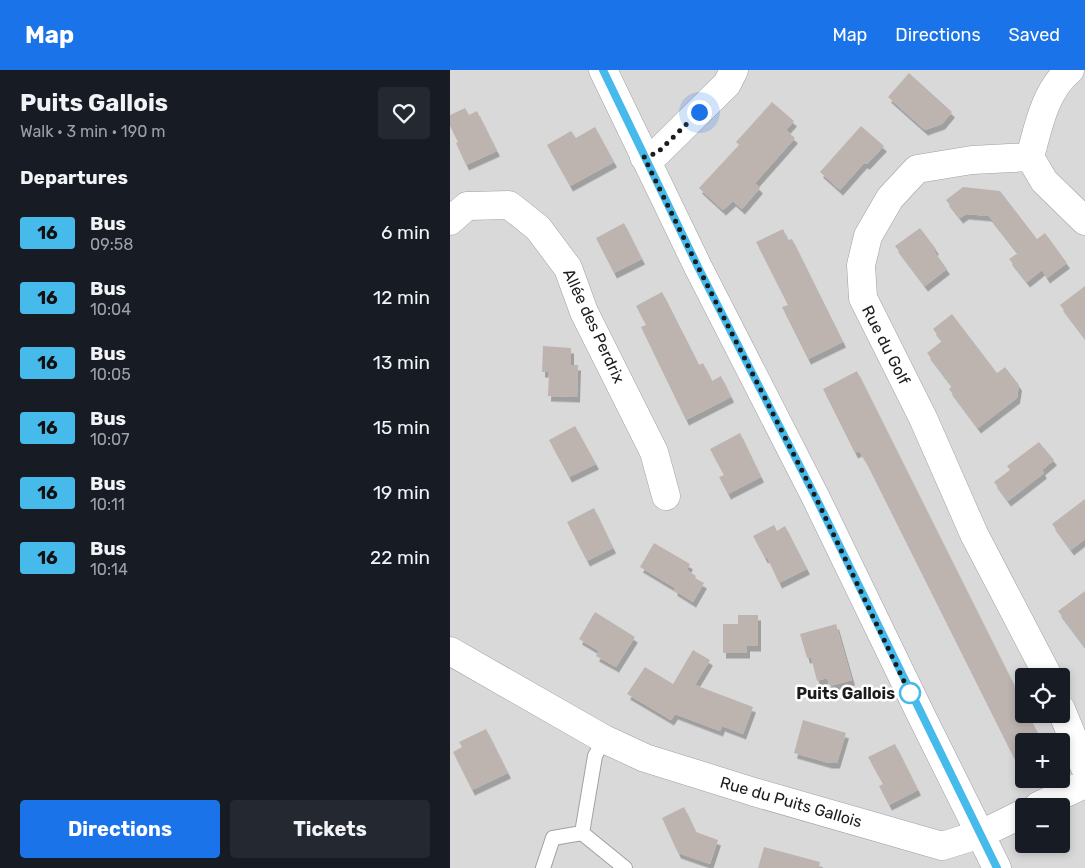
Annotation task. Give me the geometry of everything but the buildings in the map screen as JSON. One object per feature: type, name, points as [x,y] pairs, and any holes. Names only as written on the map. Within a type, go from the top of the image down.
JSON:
[{"type":"street","points":[[602,70],[698,267],[816,498],[997,868]]},
{"type":"street","points":[[644,157],[657,153],[727,84],[734,70]]},
{"type":"street","points":[[1070,70],[1060,78],[1042,113],[1030,157],[1044,181],[1085,221]]},
{"type":"street","name":"Rue du Golf","points":[[1030,157],[972,160],[917,168],[890,198],[868,236],[861,265],[863,298],[923,418],[974,534],[1044,668]]},
{"type":"street","name":"Allée des Perdrix","points":[[450,221],[467,206],[509,205],[538,228],[568,268],[584,312],[654,452],[666,496]]},
{"type":"street","name":"Rue du Puits Gallois","points":[[450,651],[604,738],[644,758],[942,846],[981,834]]},
{"type":"street","points":[[1067,723],[1085,768]]},
{"type":"street","points":[[1055,798],[1085,784]]},
{"type":"street","points":[[981,834],[1015,817]]},
{"type":"lane","points":[[582,833],[594,756],[604,738]]},
{"type":"lane","points":[[543,868],[554,838],[582,833],[625,868]]},
{"type":"shaded area","points":[[450,70],[1085,70],[1085,868],[450,868]]},
{"type":"bus line","name":"16","points":[[603,70],[698,267],[816,498],[997,868]]},
{"type":"place","name":"Puits Gallois","points":[[910,693]]},
{"type":"route","points":[[699,112],[657,153],[644,157],[816,498],[912,698],[910,693]]}]
